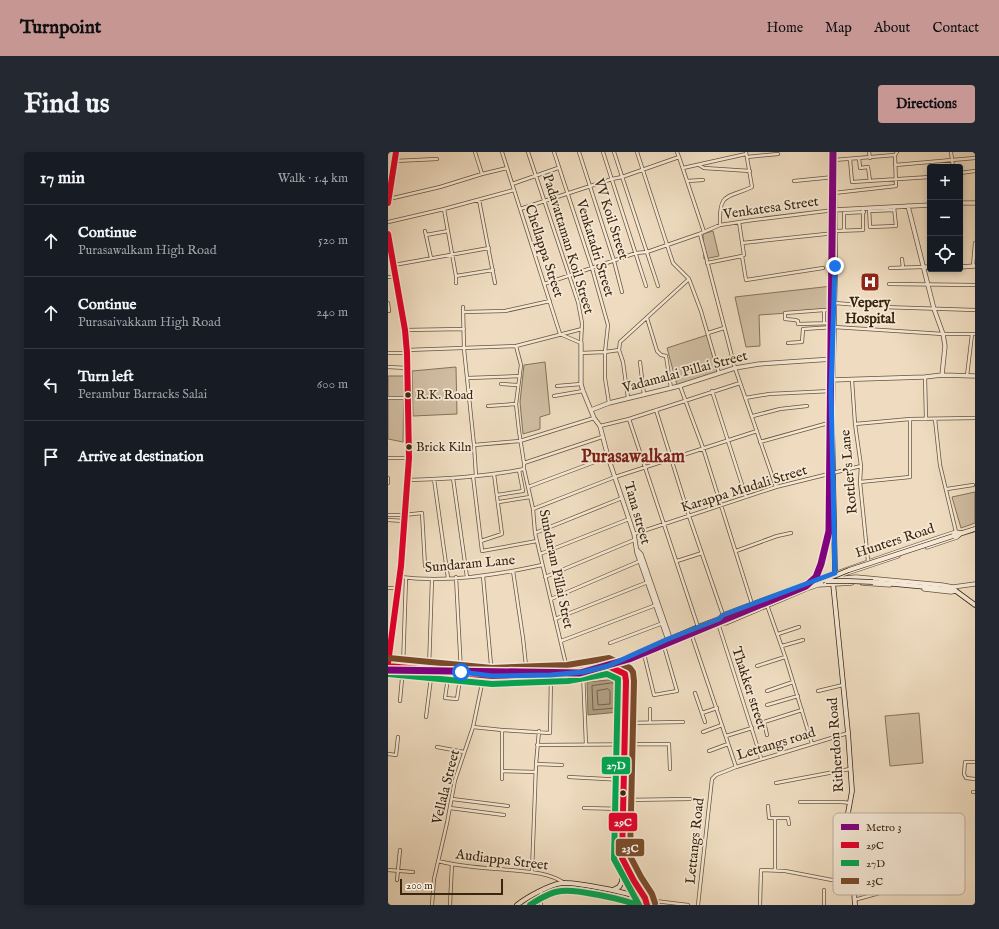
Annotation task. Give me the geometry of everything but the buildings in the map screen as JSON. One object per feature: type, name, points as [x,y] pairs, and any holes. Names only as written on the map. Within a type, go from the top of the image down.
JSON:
[{"type":"main road","points":[[388,201],[396,152]]},
{"type":"main road","name":"Ritherdon Road","points":[[834,152],[834,325],[831,391],[832,474],[835,578],[852,791],[848,813]]},
{"type":"main road","points":[[388,234],[390,259],[393,265],[402,305],[407,351],[409,458],[398,588],[391,625],[388,663]]},
{"type":"main road","points":[[612,890],[619,887],[622,882],[626,681],[624,674],[626,663],[664,645],[669,640],[691,634],[721,620],[808,585],[975,529]]},
{"type":"main road","points":[[822,581],[860,581],[955,589],[975,605]]},
{"type":"main road","points":[[388,666],[484,674],[492,676],[551,675],[583,672],[608,666],[698,626],[721,620]]},
{"type":"main road","points":[[608,666],[624,674]]},
{"type":"main road","points":[[622,858],[645,898],[647,905]]},
{"type":"main road","points":[[517,905],[541,891],[563,883],[612,890],[636,896],[644,900],[647,905]]},
{"type":"street","points":[[475,152],[482,174]]},
{"type":"street","name":"Chellappa Street","points":[[502,152],[560,334]]},
{"type":"street","name":"Padavattaman Koil Street","points":[[528,152],[578,302],[582,329],[581,343]]},
{"type":"street","name":"Venkatadri Street","points":[[554,152],[592,268],[608,325],[605,352],[605,378],[609,403]]},
{"type":"street","name":"VV Koil Street","points":[[579,152],[614,261],[622,292]]},
{"type":"street","points":[[603,152],[646,286]]},
{"type":"street","points":[[614,152],[658,286]]},
{"type":"street","points":[[637,152],[673,263],[689,280],[708,333],[719,373]]},
{"type":"street","points":[[677,152],[704,232]]},
{"type":"street","points":[[869,152],[870,158]]},
{"type":"street","points":[[834,193],[896,186],[895,156],[897,152]]},
{"type":"street","points":[[951,152],[953,164]]},
{"type":"street","points":[[683,168],[699,166],[746,153],[752,188],[727,196],[720,207],[720,225]]},
{"type":"street","points":[[747,158],[778,154]]},
{"type":"street","points":[[834,160],[895,156]]},
{"type":"street","points":[[520,209],[622,177],[679,157]]},
{"type":"street","points":[[859,158],[860,168],[868,167],[870,181]]},
{"type":"street","points":[[895,166],[975,158]]},
{"type":"street","points":[[395,161],[437,159]]},
{"type":"street","points":[[850,159],[852,182],[927,177]]},
{"type":"street","points":[[699,166],[704,168],[750,171]]},
{"type":"street","points":[[388,201],[507,168]]},
{"type":"street","points":[[512,184],[558,168]]},
{"type":"street","points":[[963,173],[975,171]]},
{"type":"street","points":[[794,181],[834,177]]},
{"type":"street","points":[[687,181],[703,180]]},
{"type":"street","points":[[388,222],[514,190]]},
{"type":"street","points":[[479,200],[495,283]]},
{"type":"street","points":[[963,203],[975,203]]},
{"type":"street","points":[[844,231],[844,213],[869,209],[927,205]]},
{"type":"street","points":[[908,206],[927,286],[946,346],[942,375]]},
{"type":"street","points":[[869,209],[869,227],[896,225],[894,208]]},
{"type":"street","points":[[444,209],[453,254],[456,283]]},
{"type":"street","points":[[834,210],[863,210]]},
{"type":"street","name":"Venkatesa Street","points":[[544,284],[636,253],[647,252],[666,244],[700,234],[720,225],[834,210]]},
{"type":"street","points":[[742,243],[864,229],[863,210]]},
{"type":"street","points":[[739,222],[746,280],[823,268]]},
{"type":"street","points":[[425,231],[430,258]]},
{"type":"street","points":[[426,235],[448,231]]},
{"type":"street","points":[[700,234],[735,368],[776,487]]},
{"type":"street","points":[[963,267],[974,266],[975,243]]},
{"type":"street","points":[[393,265],[489,248]]},
{"type":"street","points":[[707,263],[742,256]]},
{"type":"street","points":[[902,259],[903,268]]},
{"type":"street","points":[[890,268],[927,267]]},
{"type":"street","points":[[456,276],[493,270]]},
{"type":"street","points":[[388,277],[395,277]]},
{"type":"street","points":[[628,399],[620,342],[689,280]]},
{"type":"street","points":[[889,284],[927,286],[975,285]]},
{"type":"street","points":[[464,312],[505,311],[550,301]]},
{"type":"street","points":[[388,303],[389,311]]},
{"type":"street","points":[[834,303],[883,307],[975,310]]},
{"type":"street","points":[[463,307],[464,349],[474,445],[474,476],[482,551],[537,541]]},
{"type":"street","points":[[824,310],[824,323]]},
{"type":"street","points":[[834,310],[784,313],[784,315],[785,319],[796,320],[798,321],[798,324],[824,323],[943,334],[974,334],[967,376]]},
{"type":"street","points":[[647,318],[657,351],[661,356],[666,356],[671,388]]},
{"type":"street","points":[[788,343],[801,343],[802,329],[834,325]]},
{"type":"street","points":[[708,333],[724,328]]},
{"type":"street","points":[[405,330],[464,329]]},
{"type":"street","points":[[388,352],[516,346],[582,329]]},
{"type":"street","points":[[560,334],[581,343]]},
{"type":"street","name":"Tana street","points":[[581,343],[581,384],[594,418],[600,426],[608,457],[634,534],[634,540],[640,561],[649,582]]},
{"type":"street","name":"Sundaram Pillai Stret","points":[[516,346],[521,365],[516,404],[524,469],[533,509],[535,533],[568,673]]},
{"type":"street","points":[[581,353],[620,350]]},
{"type":"street","name":"Vadamalai Pillai Street","points":[[591,410],[609,403],[680,386],[735,368],[759,364],[833,359]]},
{"type":"street","points":[[640,362],[644,395]]},
{"type":"street","points":[[388,368],[407,368]]},
{"type":"street","points":[[832,380],[925,377],[942,375],[975,376]]},
{"type":"street","points":[[468,378],[520,376]]},
{"type":"street","points":[[925,377],[926,419]]},
{"type":"street","name":"Rottler's Lane","points":[[852,380],[855,424],[861,466],[860,482],[868,561]]},
{"type":"street","points":[[600,426],[629,419],[740,383]]},
{"type":"street","points":[[501,384],[518,385]]},
{"type":"street","points":[[556,386],[581,384]]},
{"type":"street","points":[[680,386],[703,448],[752,604]]},
{"type":"street","points":[[554,396],[583,390]]},
{"type":"street","points":[[712,391],[746,497]]},
{"type":"street","points":[[745,398],[769,394],[831,391]]},
{"type":"street","points":[[388,398],[408,398]]},
{"type":"street","points":[[488,406],[516,404]]},
{"type":"street","points":[[752,416],[780,409],[807,406]]},
{"type":"street","name":"Thakker street","points":[[656,410],[702,553],[761,758]]},
{"type":"street","points":[[474,445],[520,441],[594,418]]},
{"type":"street","points":[[935,418],[940,465],[947,489],[956,532]]},
{"type":"street","points":[[855,424],[910,419],[975,418]]},
{"type":"street","points":[[629,419],[698,626]]},
{"type":"street","points":[[860,482],[910,477],[910,419]]},
{"type":"street","points":[[760,442],[832,422]]},
{"type":"street","points":[[533,509],[615,477],[756,431]]},
{"type":"street","points":[[524,463],[602,437]]},
{"type":"street","points":[[528,487],[608,457]]},
{"type":"street","points":[[388,458],[409,458]]},
{"type":"street","name":"Karappa Mudali Street","points":[[634,534],[776,487],[861,466]]},
{"type":"street","points":[[408,480],[453,478],[524,469]]},
{"type":"street","points":[[497,495],[523,491],[519,470]]},
{"type":"street","points":[[481,540],[502,534],[494,474]]},
{"type":"street","points":[[388,478],[388,483]]},
{"type":"street","points":[[453,478],[467,577]]},
{"type":"street","points":[[434,479],[448,578]]},
{"type":"street","points":[[947,489],[973,485]]},
{"type":"street","points":[[498,502],[530,497]]},
{"type":"street","points":[[535,533],[622,498]]},
{"type":"street","points":[[388,515],[404,516],[422,513],[425,566]]},
{"type":"street","points":[[540,554],[629,519]]},
{"type":"street","points":[[388,520],[404,521]]},
{"type":"street","name":"Hunters Road","points":[[835,578],[845,569],[956,532],[961,533]]},
{"type":"street","points":[[736,551],[776,536],[791,533]]},
{"type":"street","points":[[721,620],[752,604],[845,576],[957,537],[961,533]]},
{"type":"street","points":[[545,577],[634,540]]},
{"type":"street","points":[[637,550],[641,554],[669,640]]},
{"type":"street","points":[[677,561],[702,553]]},
{"type":"street","points":[[551,599],[640,561]]},
{"type":"street","name":"Sundaram Lane","points":[[399,577],[432,579],[483,576],[542,565]]},
{"type":"street","points":[[845,569],[845,576]]},
{"type":"street","points":[[513,571],[527,675]]},
{"type":"street","points":[[483,576],[492,676]]},
{"type":"street","points":[[845,576],[942,585],[955,589]]},
{"type":"street","points":[[449,671],[445,698],[457,699],[461,672],[456,577]]},
{"type":"street","points":[[855,583],[856,577]]},
{"type":"street","points":[[400,701],[403,667],[406,578]]},
{"type":"street","points":[[721,620],[726,623],[767,604],[835,578],[855,583],[915,587],[951,592],[955,589],[975,584]]},
{"type":"street","points":[[426,717],[431,669],[432,579]]},
{"type":"street","points":[[556,619],[649,582]]},
{"type":"street","points":[[388,588],[398,588]]},
{"type":"street","points":[[767,604],[786,657],[812,744]]},
{"type":"street","points":[[561,641],[658,605]]},
{"type":"street","points":[[610,644],[664,622]]},
{"type":"street","points":[[778,634],[799,628]]},
{"type":"street","points":[[691,634],[736,767]]},
{"type":"street","points":[[782,646],[803,640]]},
{"type":"street","points":[[644,654],[654,695],[676,691],[664,645]]},
{"type":"street","points":[[758,666],[786,657]]},
{"type":"street","points":[[583,672],[586,745]]},
{"type":"street","name":"Vellala Street","points":[[432,905],[434,879],[455,780],[473,727],[484,674]]},
{"type":"street","points":[[473,727],[550,732],[551,675]]},
{"type":"street","points":[[767,691],[793,682]]},
{"type":"street","points":[[818,691],[843,685]]},
{"type":"street","points":[[695,693],[705,722]]},
{"type":"street","points":[[767,705],[798,696]]},
{"type":"street","points":[[702,713],[717,708]]},
{"type":"street","points":[[650,709],[650,722]]},
{"type":"street","points":[[767,735],[764,722],[802,710]]},
{"type":"street","points":[[625,723],[683,722]]},
{"type":"street","points":[[703,732],[722,725]]},
{"type":"street","points":[[726,736],[752,728]]},
{"type":"street","points":[[502,730],[502,779]]},
{"type":"street","points":[[532,872],[537,745],[540,731]]},
{"type":"street","name":"Lettangs road","points":[[712,780],[716,775],[761,758],[848,733]]},
{"type":"street","points":[[388,754],[396,755],[398,737]]},
{"type":"street","points":[[537,745],[669,744],[670,770]]},
{"type":"street","points":[[709,751],[728,744]]},
{"type":"street","points":[[437,747],[464,752]]},
{"type":"street","points":[[975,762],[965,762],[964,774],[966,778],[975,779]]},
{"type":"street","points":[[536,764],[562,766]]},
{"type":"street","points":[[776,783],[850,769]]},
{"type":"street","points":[[502,771],[536,772]]},
{"type":"street","points":[[569,777],[624,780]]},
{"type":"street","name":"Lettangs Road","points":[[698,905],[712,780]]},
{"type":"street","points":[[452,799],[508,806]]},
{"type":"street","points":[[624,800],[690,799]]},
{"type":"street","points":[[800,802],[850,803]]},
{"type":"street","points":[[768,806],[768,817],[788,818],[789,824]]},
{"type":"street","points":[[450,808],[504,815]]},
{"type":"street","points":[[584,808],[624,809]]},
{"type":"street","points":[[775,818],[775,871]]},
{"type":"street","points":[[397,880],[400,850]]},
{"type":"street","name":"Audiappa Street","points":[[438,861],[452,864],[532,872],[553,876],[563,883]]},
{"type":"street","points":[[450,905],[452,864]]},
{"type":"street","points":[[388,870],[413,872]]},
{"type":"street","points":[[760,905],[760,870],[785,871],[833,880]]},
{"type":"street","points":[[824,890],[824,905]]},
{"type":"street","points":[[541,891],[541,905]]},
{"type":"street","points":[[854,903],[879,895]]},
{"type":"street","points":[[647,905],[655,901],[688,905]]},
{"type":"shaded area","points":[[713,231],[719,256],[704,259],[703,234]]},
{"type":"shaded area","points":[[832,286],[832,310],[759,315],[760,346],[746,347],[735,297]]},
{"type":"shaded area","points":[[707,335],[718,373],[677,385],[667,348]]},
{"type":"shaded area","points":[[545,362],[550,414],[540,417],[540,429],[523,434],[520,402],[524,365]]},
{"type":"shaded area","points":[[456,367],[457,414],[413,416],[412,371]]},
{"type":"shaded area","points":[[388,376],[404,376],[403,442],[388,439]]},
{"type":"shaded area","points":[[975,492],[975,523],[961,528],[952,497]]},
{"type":"shaded area","points":[[919,713],[923,763],[890,766],[885,716]]},
{"type":"water","points":[[619,679],[619,712],[588,715],[587,682]]},
{"type":"metro line","name":"3","points":[[388,670],[580,673],[629,659],[806,586],[816,577],[821,564],[829,531],[833,152]]},
{"type":"transit line","name":"29C","points":[[388,203],[396,152]]},
{"type":"transit line","name":"29C","points":[[388,234],[405,330],[407,353],[409,458],[401,566],[388,663]]},
{"type":"transit line","name":"23C","points":[[389,658],[492,668],[567,665],[609,658],[630,668],[633,672],[634,681],[630,856],[652,894],[655,903]]},
{"type":"transit line","name":"29C","points":[[388,666],[492,676],[568,673],[608,666],[625,674],[622,858],[645,898],[647,905]]},
{"type":"transit line","name":"27D","points":[[388,674],[492,684],[568,681],[607,674],[618,679],[614,859],[639,905]]},
{"type":"transit line","name":"27D","points":[[530,905],[541,898],[561,891],[599,895],[637,905]]},
{"type":"place","name":"Vepery Hospital","points":[[870,282]]},
{"type":"place","name":"R.K. Road","points":[[408,395]]},
{"type":"place","name":"Brick Kiln","points":[[409,447]]},
{"type":"district","name":"Purasawalkam","points":[[633,457]]},
{"type":"route","points":[[461,672],[492,676],[551,675],[583,672],[608,666],[698,626],[719,619],[723,615],[835,573],[831,391],[835,266]]}]
